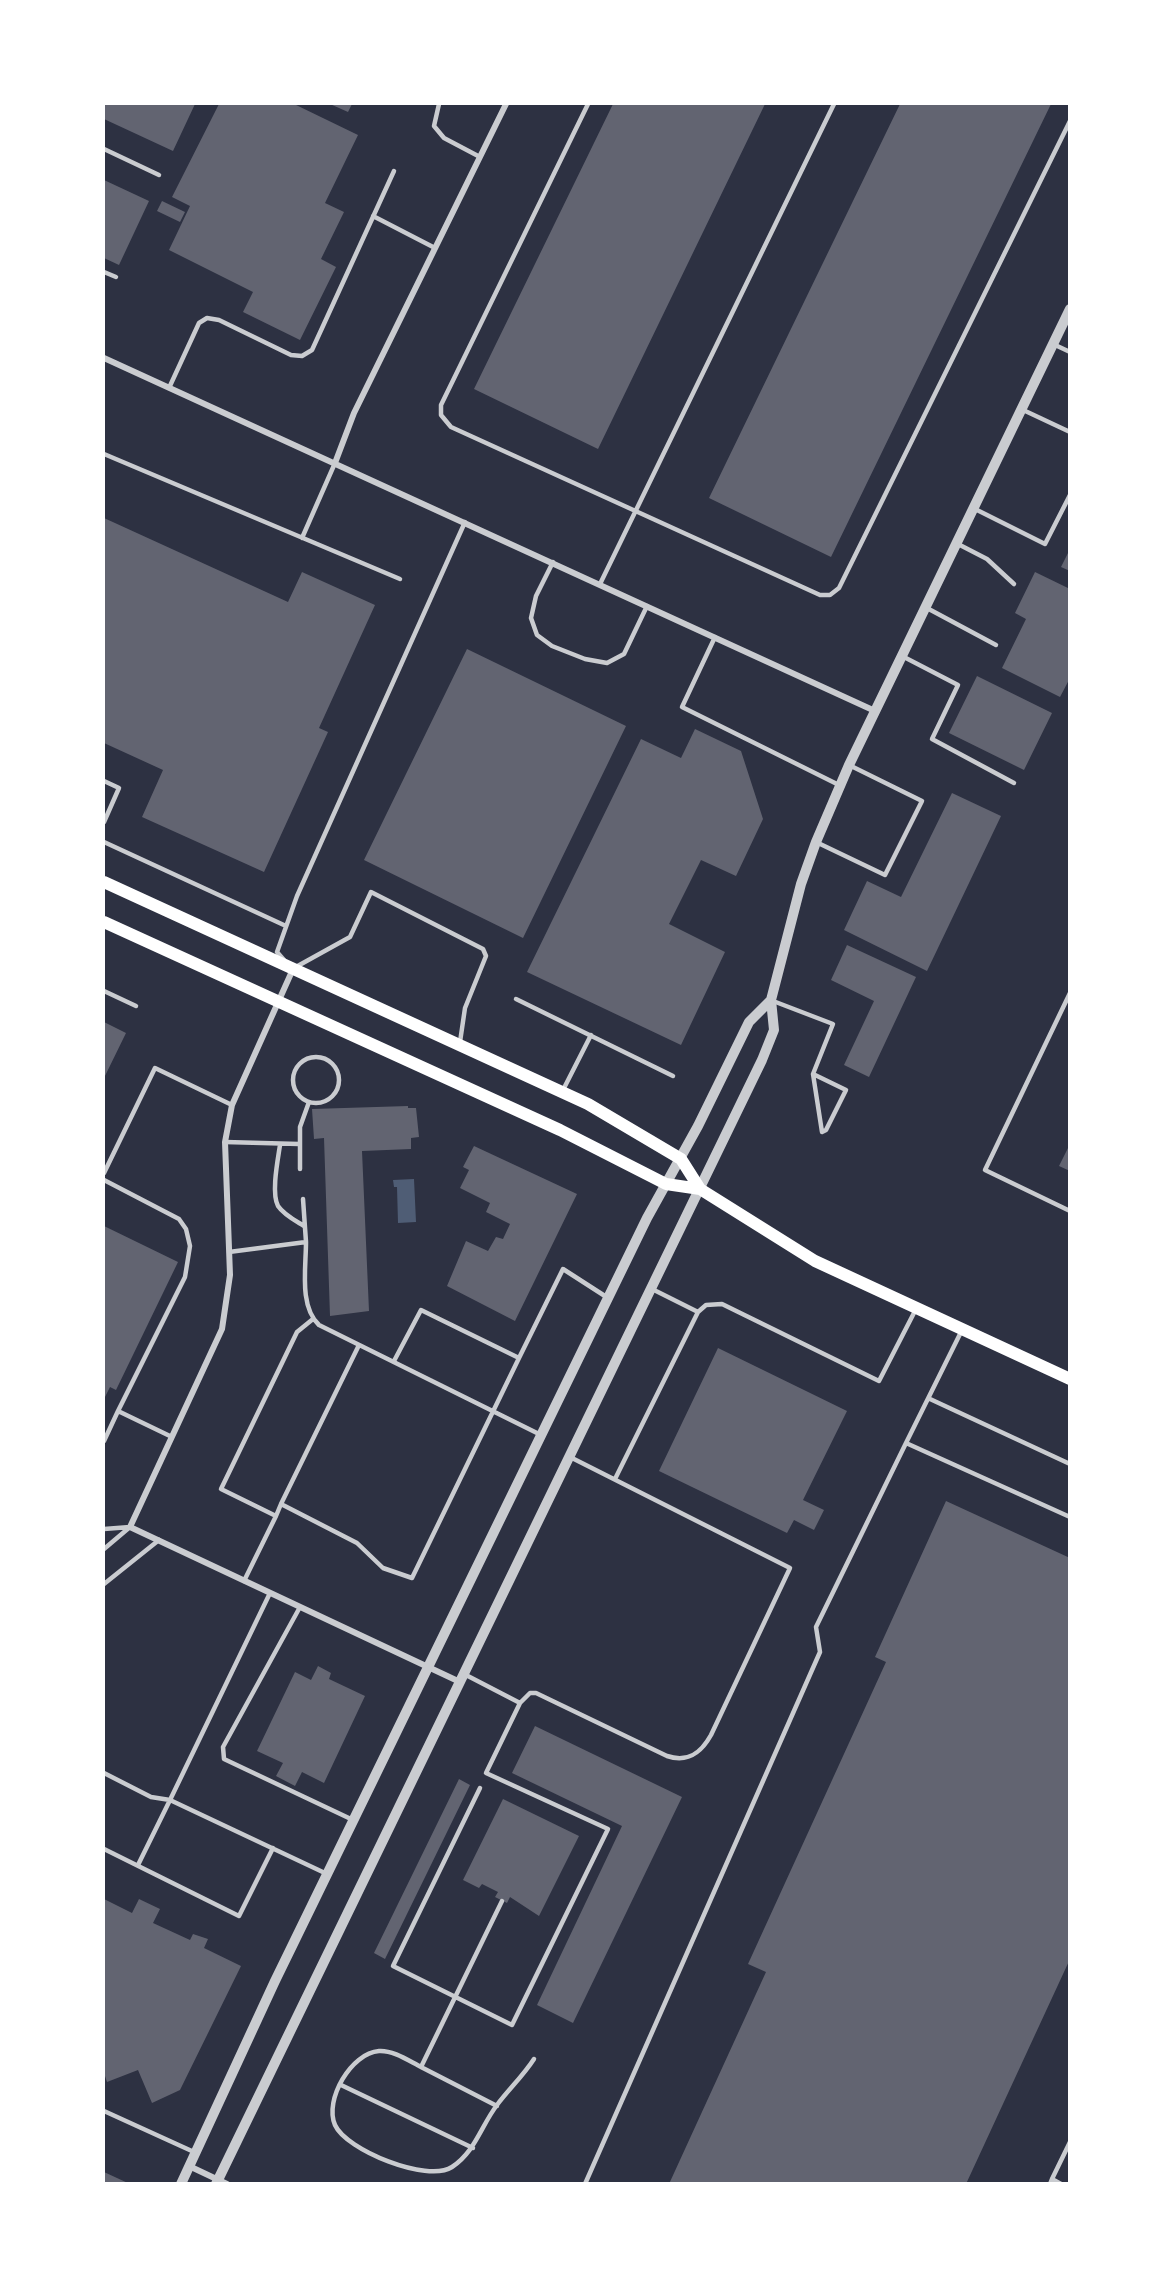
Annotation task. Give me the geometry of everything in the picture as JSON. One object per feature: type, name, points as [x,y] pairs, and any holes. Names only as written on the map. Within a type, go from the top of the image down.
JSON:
[{"type":"main road","points":[[104,882],[608,1114],[681,1159],[700,1189]]},
{"type":"main road","points":[[104,922],[560,1130],[666,1184],[700,1189],[814,1261],[916,1310],[1070,1379]]},
{"type":"street","points":[[334,463],[354,413],[480,157],[503,104]]},
{"type":"street","points":[[189,2166],[220,2182],[700,1189],[774,1030],[771,1000],[796,902],[816,842],[839,785],[1070,309]]},
{"type":"street","points":[[104,358],[875,711]]},
{"type":"street","points":[[293,969],[232,1105],[225,1142],[230,1292],[222,1329],[130,1527],[428,1667],[462,1678]]},
{"type":"street","points":[[181,2184],[353,1820],[608,1298],[749,1022],[771,1000]]},
{"type":"lane","points":[[439,104],[434,126],[444,138],[480,157]]},
{"type":"lane","points":[[588,104],[441,405],[441,415],[451,427],[820,595],[830,595],[839,588],[1070,122]]},
{"type":"lane","points":[[600,584],[834,104]]},
{"type":"lane","points":[[104,149],[159,175]]},
{"type":"lane","points":[[169,388],[199,323],[207,318],[219,320],[291,355],[302,356],[312,350],[394,171]]},
{"type":"lane","points":[[373,216],[435,248]]},
{"type":"lane","points":[[104,272],[116,277]]},
{"type":"lane","points":[[1053,344],[1070,352]]},
{"type":"lane","points":[[1021,409],[1070,432]]},
{"type":"lane","points":[[104,454],[400,579]]},
{"type":"lane","points":[[302,538],[334,463]]},
{"type":"lane","points":[[973,508],[1045,544],[1070,495]]},
{"type":"lane","points":[[459,1045],[465,1008],[486,956],[483,950],[371,892],[350,937],[293,969],[277,952],[297,896],[465,522]]},
{"type":"lane","points":[[956,543],[987,559],[1014,584]]},
{"type":"lane","points":[[553,562],[536,596],[531,618],[537,635],[552,646],[585,659],[607,663],[624,654],[647,606]]},
{"type":"lane","points":[[925,608],[996,645]]},
{"type":"lane","points":[[715,637],[682,707],[839,785]]},
{"type":"lane","points":[[902,656],[958,685],[932,740],[1014,783]]},
{"type":"lane","points":[[816,842],[885,874],[922,801],[849,765]]},
{"type":"lane","points":[[104,781],[119,789],[104,822]]},
{"type":"lane","points":[[104,842],[286,926]]},
{"type":"lane","points":[[104,990],[136,1006]]},
{"type":"lane","points":[[1070,993],[985,1170],[1070,1211]]},
{"type":"lane","points":[[516,999],[673,1076]]},
{"type":"lane","points":[[771,1000],[833,1024],[813,1074],[822,1132],[826,1130],[846,1090],[813,1074]]},
{"type":"lane","points":[[562,1092],[591,1035]]},
{"type":"lane","points":[[310,1057],[326,1058],[337,1069],[339,1084],[331,1098],[324,1102],[309,1102],[302,1098],[294,1087],[294,1072],[310,1057]]},
{"type":"lane","points":[[104,1173],[155,1068],[232,1105]]},
{"type":"lane","points":[[300,1169],[300,1127],[309,1102]]},
{"type":"lane","points":[[225,1142],[299,1144]]},
{"type":"lane","points":[[280,1145],[275,1170],[277,1204],[287,1215],[304,1226]]},
{"type":"lane","points":[[104,1180],[179,1219],[186,1229],[190,1246],[185,1277],[104,1441]]},
{"type":"lane","points":[[303,1199],[307,1301],[313,1319],[319,1325],[541,1435]]},
{"type":"lane","points":[[229,1252],[306,1242]]},
{"type":"lane","points":[[281,1504],[357,1543],[383,1568],[412,1578],[563,1269],[608,1298]]},
{"type":"lane","points":[[652,1289],[698,1312]]},
{"type":"lane","points":[[615,1479],[698,1312],[706,1305],[722,1304],[879,1381],[916,1310]]},
{"type":"lane","points":[[394,1361],[421,1310],[519,1358]]},
{"type":"lane","points":[[276,1516],[221,1489],[297,1332],[313,1319]]},
{"type":"lane","points":[[585,2184],[820,1652],[816,1627],[962,1330]]},
{"type":"lane","points":[[244,1581],[359,1345]]},
{"type":"lane","points":[[930,1399],[1070,1464]]},
{"type":"lane","points":[[118,1411],[172,1437]]},
{"type":"lane","points":[[906,1443],[1070,1517]]},
{"type":"lane","points":[[480,1788],[393,1966],[512,2025],[608,1829],[486,1773],[520,1703],[530,1693],[536,1693],[667,1756],[682,1759],[696,1754],[711,1735],[790,1568],[570,1457]]},
{"type":"lane","points":[[104,1530],[130,1527]]},
{"type":"lane","points":[[104,1548],[130,1527]]},
{"type":"lane","points":[[104,1584],[159,1540]]},
{"type":"lane","points":[[138,1865],[270,1593]]},
{"type":"lane","points":[[300,1607],[223,1747],[224,1759],[353,1820]]},
{"type":"lane","points":[[462,1678],[520,1703]]},
{"type":"lane","points":[[104,1773],[151,1797],[170,1800],[327,1874]]},
{"type":"lane","points":[[104,1849],[239,1916],[273,1848]]},
{"type":"lane","points":[[421,2067],[502,1901]]},
{"type":"lane","points":[[496,2106],[388,2051],[370,2052],[360,2057],[352,2065],[333,2105],[336,2127],[345,2138],[410,2169],[429,2174],[450,2169],[472,2148],[496,2106],[534,2059]]},
{"type":"lane","points":[[341,2085],[472,2148]]},
{"type":"lane","points":[[104,2111],[195,2153]]},
{"type":"lane","points":[[1061,2184],[1051,2181],[1070,2142]]},
{"type":"water","points":[[414,1179],[416,1222],[398,1223],[397,1187],[394,1187],[393,1180]]},
{"type":"building","points":[[104,104],[195,104],[173,151],[104,119]]},
{"type":"building","points":[[219,104],[294,104],[358,135],[325,203],[344,212],[321,259],[336,267],[300,340],[243,312],[253,292],[169,250],[190,206],[172,197]]},
{"type":"building","points":[[330,104],[352,104],[348,112]]},
{"type":"building","points":[[613,104],[765,104],[598,449],[474,389]]},
{"type":"building","points":[[900,104],[1051,104],[831,557],[709,498]]},
{"type":"building","points":[[104,180],[149,201],[119,265],[104,258]]},
{"type":"building","points":[[162,201],[185,212],[180,222],[157,211]]},
{"type":"building","points":[[104,518],[288,602],[302,572],[375,605],[319,728],[328,732],[264,872],[142,817],[163,770],[104,743]]},
{"type":"building","points":[[1070,549],[1070,571],[1061,567]]},
{"type":"building","points":[[1035,572],[1070,589],[1070,678],[1060,697],[1002,668],[1026,619],[1015,613]]},
{"type":"building","points":[[467,649],[626,726],[523,938],[364,860]]},
{"type":"building","points":[[977,676],[1052,713],[1024,770],[949,733]]},
{"type":"building","points":[[695,729],[741,751],[763,819],[736,876],[701,860],[669,924],[725,952],[681,1045],[527,972],[641,739],[681,758]]},
{"type":"building","points":[[952,793],[1001,816],[927,971],[844,930],[867,881],[901,897]]},
{"type":"building","points":[[847,945],[916,977],[869,1077],[844,1065],[874,1001],[831,980]]},
{"type":"building","points":[[104,1022],[126,1033],[104,1078]]},
{"type":"building","points":[[408,1106],[408,1108],[416,1108],[419,1137],[411,1138],[411,1149],[362,1151],[369,1311],[330,1316],[324,1138],[314,1139],[312,1109]]},
{"type":"building","points":[[1070,1144],[1070,1171],[1059,1166]]},
{"type":"building","points":[[474,1146],[577,1194],[515,1321],[447,1286],[466,1241],[488,1251],[496,1237],[503,1239],[510,1224],[486,1212],[490,1203],[460,1188],[469,1170],[463,1167]]},
{"type":"building","points":[[104,1226],[178,1262],[116,1390],[110,1387],[104,1399]]},
{"type":"building","points":[[718,1348],[847,1411],[803,1500],[824,1510],[814,1530],[794,1520],[787,1533],[659,1471]]},
{"type":"building","points":[[946,1501],[1070,1558],[1070,1959],[966,2184],[669,2184],[766,1972],[748,1964],[886,1662],[875,1657]]},
{"type":"building","points":[[318,1666],[331,1673],[329,1679],[365,1696],[324,1783],[302,1772],[295,1786],[276,1776],[283,1763],[257,1751],[295,1672],[311,1680]]},
{"type":"building","points":[[535,1726],[682,1797],[573,2023],[537,2005],[622,1826],[512,1773]]},
{"type":"building","points":[[459,1779],[470,1785],[385,1959],[374,1953]]},
{"type":"building","points":[[503,1799],[579,1836],[539,1916],[510,1897],[507,1903],[495,1897],[498,1892],[482,1884],[479,1888],[463,1880]]},
{"type":"building","points":[[104,1899],[132,1913],[139,1899],[160,1909],[153,1923],[190,1940],[193,1934],[208,1939],[204,1948],[241,1966],[180,2090],[152,2103],[138,2070],[107,2082],[104,2073]]},
{"type":"building","points":[[104,2172],[130,2184],[104,2184]]}]
